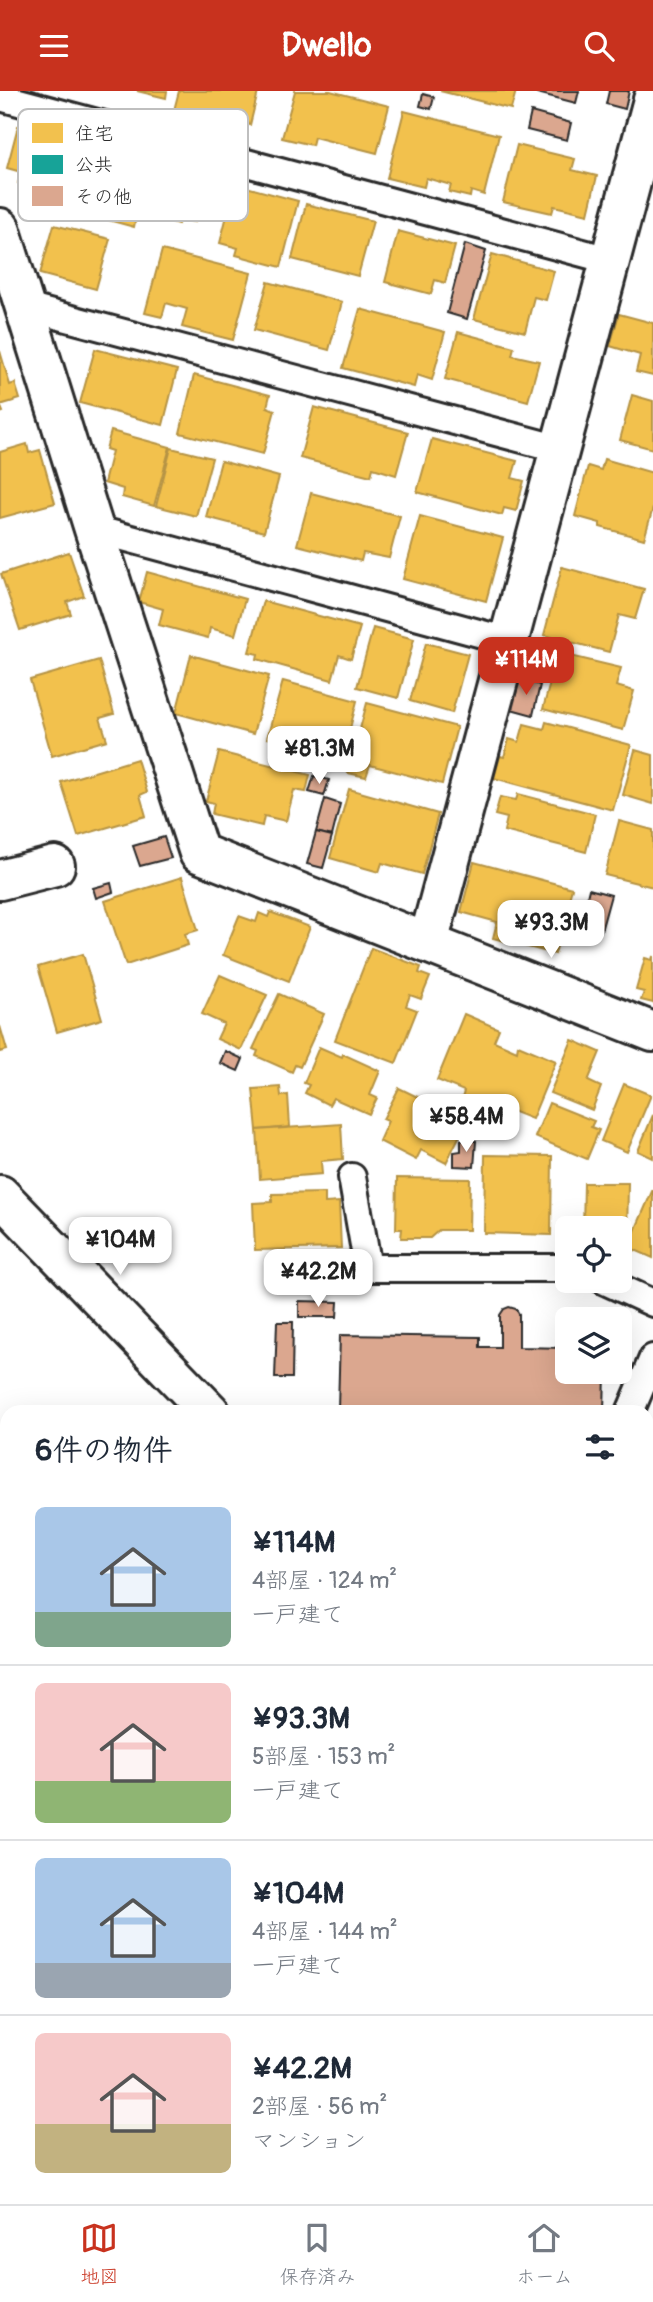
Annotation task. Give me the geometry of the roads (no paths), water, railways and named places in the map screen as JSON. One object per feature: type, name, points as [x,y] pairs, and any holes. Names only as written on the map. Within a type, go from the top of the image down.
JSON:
[{"type":"street","points":[[428,943],[653,100]]},
{"type":"street","points":[[0,228],[199,853],[653,1032]]},
{"type":"street","points":[[0,880],[55,866]]},
{"type":"street","points":[[0,1195],[192,1404]]},
{"type":"lane","points":[[0,97],[45,109]]},
{"type":"lane","points":[[248,163],[609,260]]},
{"type":"lane","points":[[26,307],[560,449]]},
{"type":"lane","points":[[94,529],[508,641]]},
{"type":"lane","points":[[352,1177],[368,1268],[555,1268]]},
{"type":"lane","points":[[631,1293],[653,1303]]},
{"type":"lane","points":[[633,1405],[653,1358]]}]
